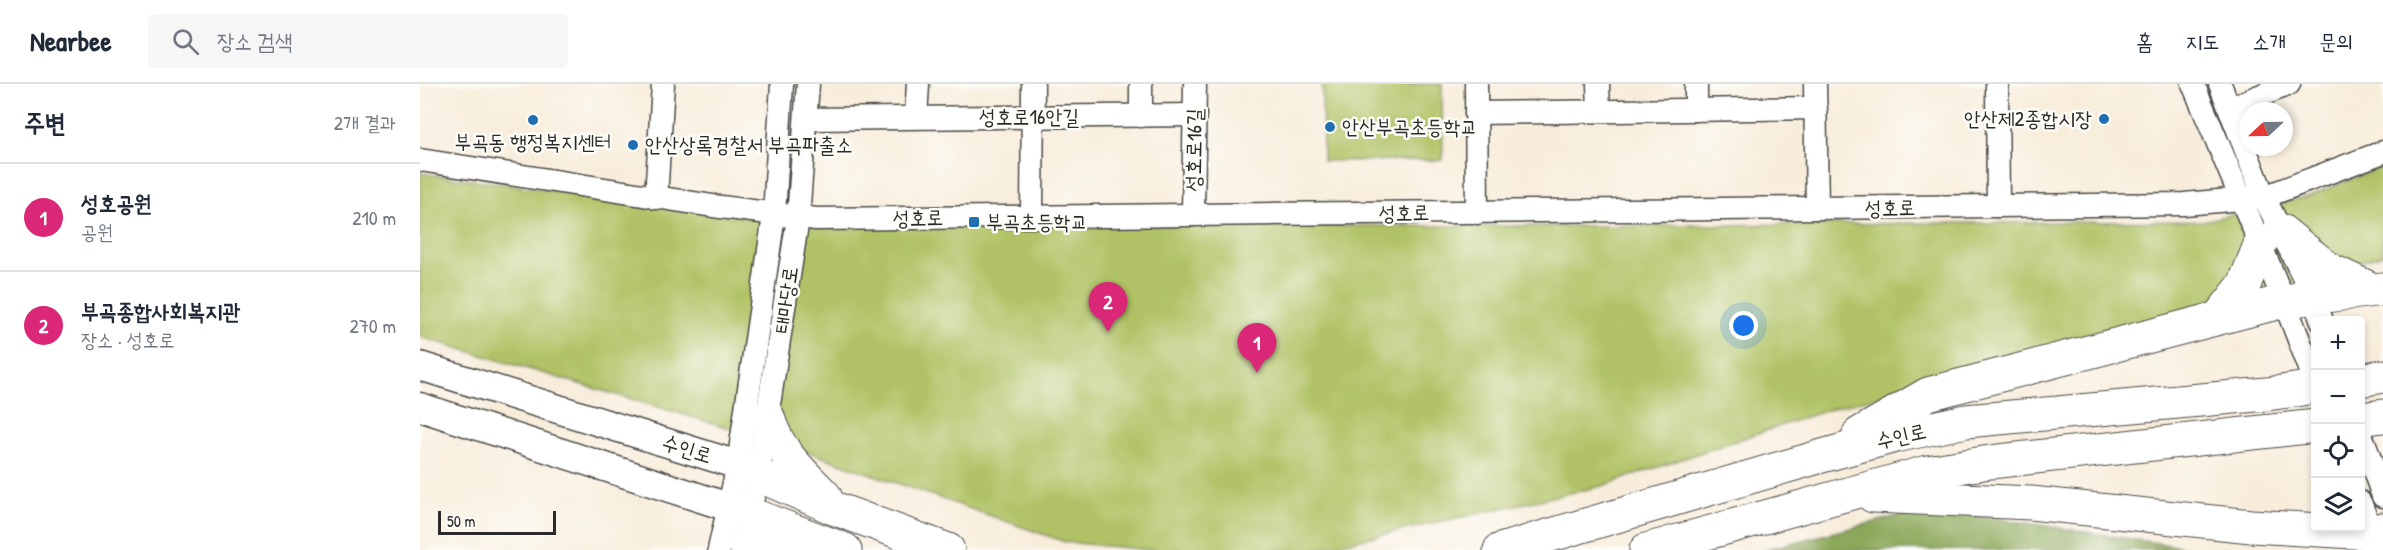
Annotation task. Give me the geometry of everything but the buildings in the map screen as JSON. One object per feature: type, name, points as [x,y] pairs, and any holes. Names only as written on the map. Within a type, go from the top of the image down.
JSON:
[{"type":"highway","points":[[2218,318],[2244,285],[2270,237],[2330,270],[2377,289]]},
{"type":"highway","points":[[1822,456],[1928,394],[2218,318],[2306,306],[2377,289]]},
{"type":"highway","name":"수인로","points":[[1500,550],[1822,456],[1895,436],[1966,421],[2267,394],[2311,387]]},
{"type":"highway","points":[[2365,418],[2383,416]]},
{"type":"highway","points":[[768,417],[773,432],[787,457],[836,509]]},
{"type":"highway","name":"수인로","points":[[1646,550],[1844,493],[1927,472],[1990,462],[2281,432],[2311,427]]},
{"type":"highway","name":"수인로","points":[[748,470],[836,509],[948,550]]},
{"type":"highway","points":[[1844,493],[1928,500],[2031,503],[2378,537]]},
{"type":"highway","name":"수인로","points":[[740,511],[838,547]]},
{"type":"highway","points":[[2251,526],[2308,550]]},
{"type":"highway","points":[[760,550],[782,542],[838,547]]},
{"type":"main road","name":"수인로","points":[[420,366],[748,470]]},
{"type":"main road","name":"수인로","points":[[420,406],[740,511]]},
{"type":"street","points":[[656,198],[663,84]]},
{"type":"street","name":"태마당로","points":[[740,511],[748,470],[774,215],[782,84]]},
{"type":"street","name":"태마당로","points":[[748,470],[768,417],[798,218],[808,84]]},
{"type":"street","points":[[916,117],[918,84]]},
{"type":"street","points":[[1032,84],[1032,216]]},
{"type":"street","points":[[1141,84],[1141,116]]},
{"type":"street","name":"성호로16길","points":[[1193,215],[1195,84]]},
{"type":"street","points":[[1476,84],[1477,213]]},
{"type":"street","points":[[1598,84],[1599,111]]},
{"type":"street","points":[[1696,84],[1696,110]]},
{"type":"street","points":[[1815,84],[1817,208]]},
{"type":"street","points":[[1997,84],[1998,207]]},
{"type":"street","points":[[2193,84],[2241,200],[2270,237],[2306,306],[2314,370]]},
{"type":"street","points":[[2220,84],[2264,197],[2270,237]]},
{"type":"street","points":[[2230,108],[2289,84]]},
{"type":"street","points":[[1476,113],[1816,108]]},
{"type":"street","name":"성호로16안길","points":[[806,119],[1195,115]]},
{"type":"street","name":"성호로","points":[[420,160],[798,218],[1477,213],[2184,204],[2264,197],[2383,152]]},
{"type":"street","points":[[2365,443],[2383,496]]},
{"type":"street","points":[[2365,510],[2378,537]]},
{"type":"street","points":[[719,550],[740,511]]},
{"type":"street","points":[[740,511],[741,550]]},
{"type":"green space","points":[[1322,84],[1442,84],[1443,160],[1323,161]]},
{"type":"green space","points":[[2383,166],[2383,254],[2211,311],[1833,408],[1602,486],[1312,550],[1149,550],[1065,542],[794,447],[420,337],[420,173],[817,225],[1587,226],[2203,221],[2307,197]]},
{"type":"green space","points":[[1930,508],[2202,550],[1764,550]]},
{"type":"place","name":"안산제2종합시장","points":[[2104,119]]},
{"type":"place","name":"부곡동 행정복지센터","points":[[533,120]]},
{"type":"place","name":"안산부곡초등학교","points":[[1330,127]]},
{"type":"place","name":"안산상록경찰서 부곡파출소","points":[[633,145]]},
{"type":"place","name":"부곡초등학교","points":[[974,222]]},
{"type":"place","name":"부곡종합사회복지관","points":[[1108,332]]},
{"type":"place","name":"성호공원","points":[[1257,373]]}]
